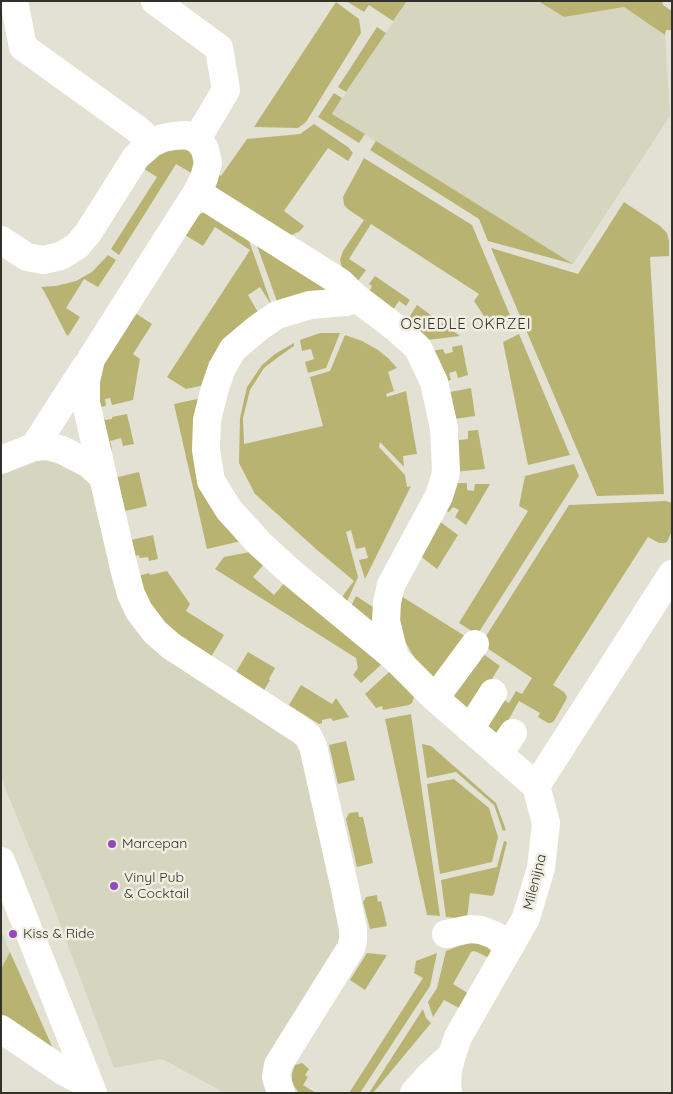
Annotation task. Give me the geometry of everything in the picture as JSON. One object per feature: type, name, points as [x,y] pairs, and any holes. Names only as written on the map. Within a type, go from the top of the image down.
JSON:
[{"type":"street","points":[[14,1],[23,47],[137,129],[152,143]]},
{"type":"street","points":[[155,1],[219,48],[226,90],[197,139]]},
{"type":"street","points":[[1,240],[28,257],[43,260],[61,256],[77,246],[88,233],[136,157],[152,143],[163,138],[186,135],[197,139],[205,149],[208,163],[204,178],[197,192],[34,446]]},
{"type":"street","points":[[197,192],[340,282],[418,348],[434,382],[444,428],[446,470],[439,496],[391,585],[387,602],[386,621],[395,658]]},
{"type":"street","points":[[357,298],[346,302],[310,305],[278,315],[258,328],[233,349],[222,368],[207,420],[206,450],[211,481],[229,510],[246,530],[294,574],[395,658],[435,698],[470,729],[506,744],[536,786],[672,574]]},
{"type":"street","points":[[91,359],[86,381],[86,404],[131,594],[139,611],[154,632],[171,646],[302,730],[308,736],[313,746],[345,889],[353,929],[353,940],[351,948],[278,1065],[276,1077],[281,1093]]},
{"type":"street","points":[[1,460],[34,446],[48,446],[62,450],[89,464],[103,477]]},
{"type":"street","points":[[435,698],[475,644]]},
{"type":"street","points":[[470,729],[494,693]]},
{"type":"street","name":"Milenijna","points":[[448,1093],[448,1070],[458,1038],[526,918],[541,868],[546,823],[536,786]]},
{"type":"street","points":[[1,861],[91,1089]]},
{"type":"street","points":[[446,934],[470,929],[482,930],[511,945]]},
{"type":"street","points":[[1,1029],[91,1089]]},
{"type":"street","points":[[414,1093],[452,1055]]},
{"type":"shaded area","points":[[346,1],[407,1],[393,21],[369,5],[364,12]]},
{"type":"shaded area","points":[[407,1],[538,1],[564,17],[624,7],[665,35],[670,116],[573,264],[332,114]]},
{"type":"shaded area","points":[[538,1],[662,1],[663,5],[672,11],[672,30],[666,30],[665,35],[624,7],[564,17]]},
{"type":"shaded area","points":[[336,2],[359,19],[361,33],[306,122],[298,128],[254,127]]},
{"type":"shaded area","points":[[377,27],[386,33],[346,92],[338,87]]},
{"type":"shaded area","points":[[334,93],[342,98],[332,114],[365,134],[359,143],[318,117]]},
{"type":"shaded area","points":[[314,124],[348,147],[353,153],[348,161],[328,148],[284,211],[304,226],[300,231],[287,235],[216,190],[215,183],[218,175],[221,176],[247,139],[300,134]]},
{"type":"shaded area","points":[[376,141],[573,264],[488,241],[479,219],[370,150]]},
{"type":"shaded area","points":[[168,148],[188,148],[195,156],[193,174],[176,164],[119,255],[111,249],[157,177],[141,167]]},
{"type":"shaded area","points":[[364,158],[472,225],[512,320],[492,328],[474,301],[479,294],[371,224],[349,259],[366,270],[355,285],[342,267],[340,260],[343,251],[364,220],[344,205],[343,197]]},
{"type":"shaded area","points":[[624,202],[660,226],[667,233],[669,241],[669,256],[650,257],[664,494],[597,496],[491,248],[578,274]]},
{"type":"shaded area","points":[[205,212],[247,235],[272,306],[260,287],[248,295],[259,314],[205,385],[186,389],[167,377],[250,250],[215,227],[203,246],[185,235],[200,214]]},
{"type":"shaded area","points":[[255,240],[330,292],[278,304]]},
{"type":"shaded area","points":[[108,255],[116,260],[98,287],[84,279],[66,308],[80,317],[68,336],[41,287],[56,286],[76,281],[92,272]]},
{"type":"shaded area","points":[[375,276],[410,300],[406,306],[399,301],[392,311],[368,294],[372,286],[369,284]]},
{"type":"shaded area","points":[[417,305],[460,336],[427,340],[406,322]]},
{"type":"shaded area","points":[[135,313],[152,324],[133,354],[140,359],[133,400],[112,405],[110,398],[105,399],[106,406],[99,407],[98,391],[102,365]]},
{"type":"shaded area","points":[[320,333],[340,333],[326,368],[308,373],[305,362],[314,359],[311,349],[302,351],[300,340]]},
{"type":"shaded area","points":[[519,334],[570,455],[528,465],[503,342]]},
{"type":"shaded area","points":[[345,335],[362,341],[378,350],[397,368],[388,372],[394,391],[386,394],[387,397],[406,391],[417,454],[403,456],[404,467],[380,442],[379,447],[405,475],[407,487],[411,486],[365,579],[359,560],[368,558],[365,547],[356,549],[351,530],[346,532],[358,577],[345,606],[342,599],[354,581],[255,494],[239,463],[240,418],[247,387],[262,365],[275,354],[294,343],[294,346],[264,368],[250,390],[243,418],[244,444],[323,426],[310,377],[330,371]]},
{"type":"shaded area","points":[[462,345],[468,375],[458,378],[456,371],[449,373],[451,380],[446,381],[432,351],[443,349],[445,354],[453,352],[452,347]]},
{"type":"shaded area","points":[[471,388],[475,416],[454,419],[450,392]]},
{"type":"shaded area","points":[[202,398],[241,541],[207,549],[174,404]]},
{"type":"shaded area","points":[[127,414],[134,444],[123,446],[121,438],[110,441],[112,449],[107,450],[100,420],[112,419],[112,417]]},
{"type":"shaded area","points":[[478,430],[485,469],[454,472],[458,432],[459,440],[468,439],[468,431]]},
{"type":"shaded area","points":[[34,447],[89,464],[131,594],[302,731],[353,929],[321,995],[280,1093],[225,1093],[162,1059],[114,1068],[49,895],[1,778],[1,460]]},
{"type":"shaded area","points":[[574,464],[579,476],[479,632],[475,633],[459,623],[528,511],[519,506],[525,476]]},
{"type":"shaded area","points":[[139,472],[147,506],[121,512],[114,478]]},
{"type":"shaded area","points":[[454,483],[467,483],[467,490],[474,491],[475,484],[490,484],[466,525],[455,517],[459,510],[453,507],[449,512],[445,510]]},
{"type":"shaded area","points":[[666,501],[672,503],[672,531],[667,542],[659,543],[648,537],[553,685],[564,692],[567,697],[554,721],[548,723],[538,717],[540,713],[519,701],[499,737],[480,721],[497,695],[509,703],[516,691],[522,694],[532,678],[481,644],[569,505]]},
{"type":"shaded area","points":[[439,521],[458,535],[437,569],[419,555]]},
{"type":"shaded area","points":[[153,535],[158,559],[149,561],[148,557],[140,558],[139,555],[131,557],[127,541]]},
{"type":"shaded area","points":[[255,551],[265,563],[253,577],[274,595],[286,581],[383,663],[361,683],[353,675],[358,668],[356,658],[215,569],[224,557]]},
{"type":"shaded area","points":[[167,571],[190,604],[186,611],[224,635],[211,657],[177,636],[149,610],[135,577]]},
{"type":"shaded area","points":[[398,594],[468,638],[437,682],[415,659],[398,629]]},
{"type":"shaded area","points":[[356,596],[376,609],[381,634],[349,610]]},
{"type":"shaded area","points":[[479,651],[500,666],[486,688],[474,715],[448,693]]},
{"type":"shaded area","points":[[248,652],[275,668],[264,690],[236,672]]},
{"type":"shaded area","points":[[390,671],[414,697],[409,705],[383,710],[382,706],[376,708],[365,694]]},
{"type":"shaded area","points":[[301,685],[332,704],[336,698],[349,717],[333,721],[331,718],[322,720],[322,723],[319,724],[289,705]]},
{"type":"shaded area","points":[[411,714],[440,916],[427,915],[385,719]]},
{"type":"shaded area","points":[[346,741],[355,780],[338,784],[329,745]]},
{"type":"shaded area","points":[[422,744],[431,746],[496,803],[506,830],[503,831],[494,805],[456,772],[427,778]]},
{"type":"shaded area","points":[[454,779],[489,808],[498,837],[492,862],[440,874],[427,784]]},
{"type":"shaded area","points":[[358,812],[359,817],[363,817],[373,863],[357,867],[346,819],[349,813]]},
{"type":"shaded area","points":[[504,841],[507,842],[494,894],[492,896],[470,893],[467,919],[446,917],[441,880],[497,867]]},
{"type":"shaded area","points":[[377,895],[378,902],[381,901],[387,926],[370,929],[363,902],[366,897]]},
{"type":"shaded area","points":[[1,931],[10,952],[1,969]]},
{"type":"shaded area","points":[[472,941],[486,946],[491,951],[489,958],[477,952],[471,952],[453,984],[469,994],[461,1009],[444,1000],[433,1017],[428,1002],[437,988],[446,951]]},
{"type":"shaded area","points":[[10,952],[63,1071],[1,1029],[1,969]]},
{"type":"shaded area","points":[[367,953],[387,955],[365,990],[350,980]]},
{"type":"shaded area","points":[[437,953],[430,986],[360,1093],[349,1093],[423,978],[414,973],[416,961]]},
{"type":"shaded area","points":[[423,1009],[426,1018],[431,1023],[373,1093],[369,1093]]},
{"type":"shaded area","points":[[302,1063],[309,1069],[305,1075],[308,1077],[303,1085],[316,1093],[299,1093],[294,1086],[292,1074],[295,1065]]},
{"type":"place","name":"Marcepan","points":[[112,844]]},
{"type":"place","name":"Vinyl Pub & Cocktail","points":[[114,886]]},
{"type":"place","name":"Kiss & Ride","points":[[13,934]]},
{"type":"district","name":"OSIEDLE OKRZEI","points":[[466,324]]}]
